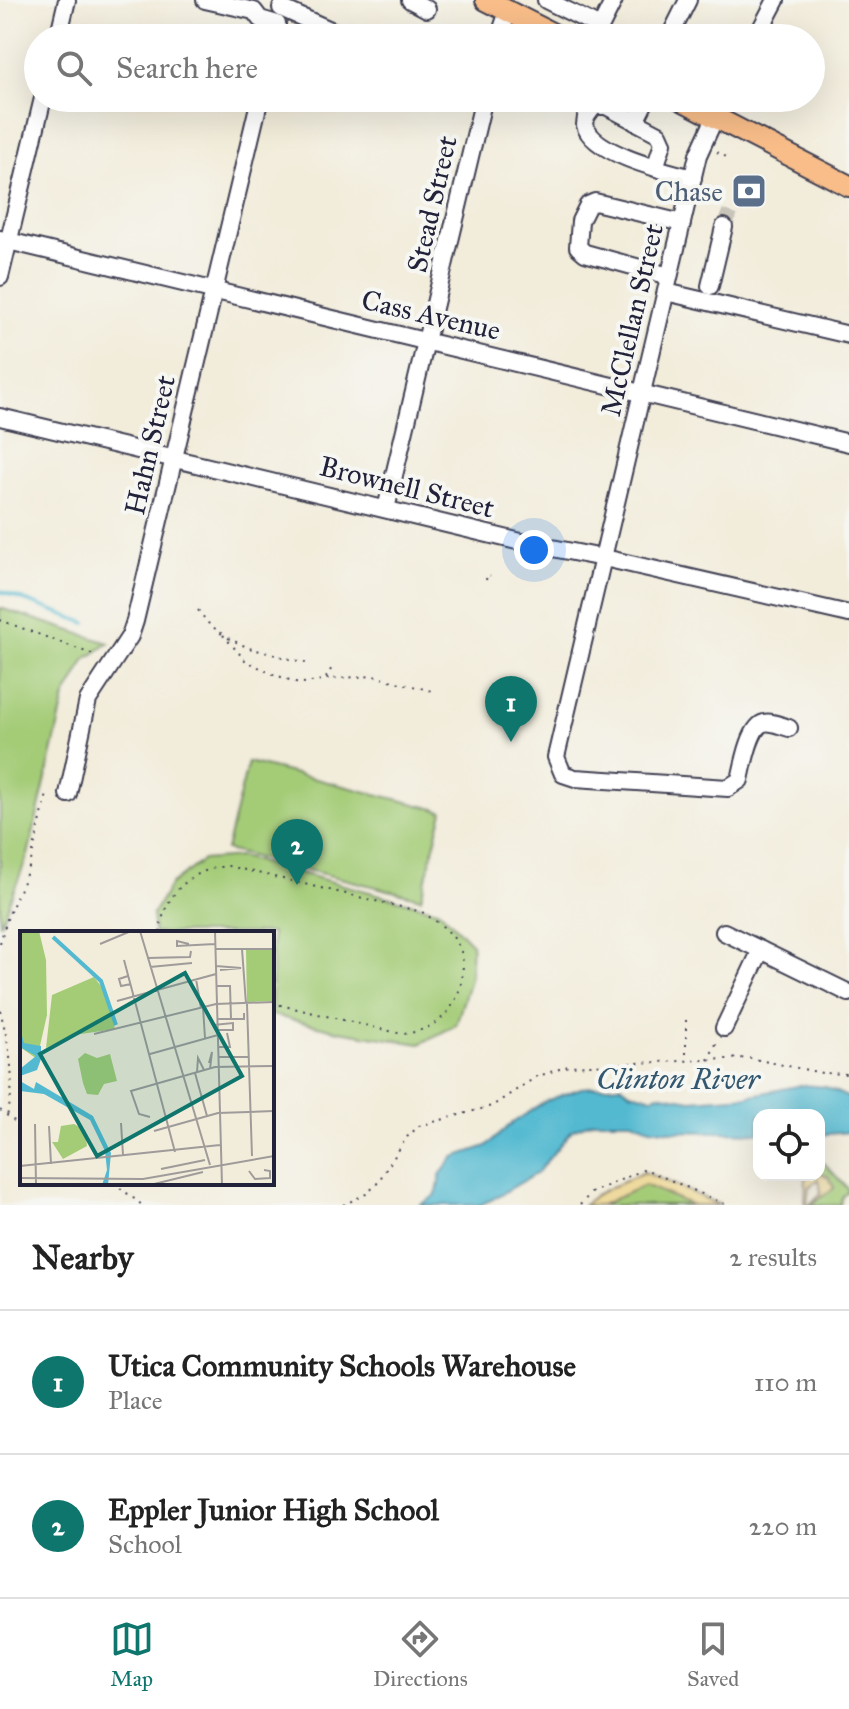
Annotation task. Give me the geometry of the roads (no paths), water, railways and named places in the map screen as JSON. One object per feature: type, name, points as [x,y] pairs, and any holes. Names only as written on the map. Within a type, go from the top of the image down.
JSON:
[{"type":"main road","points":[[496,4],[534,24]]},
{"type":"main road","points":[[727,112],[849,186]]},
{"type":"street","points":[[61,24],[67,0]]},
{"type":"street","points":[[205,0],[255,6],[260,19],[279,18],[300,24]]},
{"type":"street","points":[[410,0],[427,9]]},
{"type":"street","points":[[546,0],[583,24]]},
{"type":"street","points":[[602,24],[614,0]]},
{"type":"street","points":[[676,24],[688,0]]},
{"type":"street","points":[[763,24],[776,0]]},
{"type":"street","points":[[496,4],[498,24]]},
{"type":"street","points":[[0,277],[4,240],[39,112]]},
{"type":"street","name":"Hahn Street","points":[[68,794],[88,700],[130,636],[135,621],[257,112]]},
{"type":"street","name":"Stead Street","points":[[386,509],[477,112]]},
{"type":"street","points":[[588,112],[585,125],[591,138],[629,159],[693,178]]},
{"type":"street","points":[[614,112],[663,139],[655,168]]},
{"type":"street","points":[[635,122],[640,112]]},
{"type":"street","name":"McClellan Street","points":[[717,112],[702,142],[693,178],[556,757],[563,774],[575,778],[728,788],[740,780],[753,733],[758,726],[764,723],[789,728]]},
{"type":"street","points":[[682,223],[595,202],[588,205],[580,221],[578,247],[585,253],[668,284],[849,335]]},
{"type":"street","points":[[710,286],[724,227]]},
{"type":"street","name":"Cass Avenue","points":[[4,240],[849,443]]},
{"type":"street","name":"Brownell Street","points":[[0,417],[849,614]]},
{"type":"street","points":[[724,932],[849,993]]},
{"type":"street","points":[[724,1028],[761,950]]},
{"type":"water","points":[[621,1085],[630,1092],[653,1097],[658,1094],[691,1100],[748,1096],[802,1085],[826,1087],[849,1098],[849,1132],[825,1134],[825,1109],[753,1109],[753,1133],[671,1131],[632,1121],[595,1121],[572,1130],[537,1173],[491,1200],[479,1205],[419,1205],[436,1194],[440,1175],[454,1157],[487,1146],[511,1124],[546,1101],[581,1088]]},
{"type":"waterway","points":[[0,591],[86,623]]},
{"type":"tunnel","points":[[724,227],[731,210]]},
{"type":"place","name":"Chase","points":[[749,191]]},
{"type":"place","name":"Utica Community Schools Warehouse","points":[[511,742]]},
{"type":"place","name":"Eppler Junior High School","points":[[297,885]]},
{"type":"water label","name":"Clinton River","points":[[678,1079]]}]
